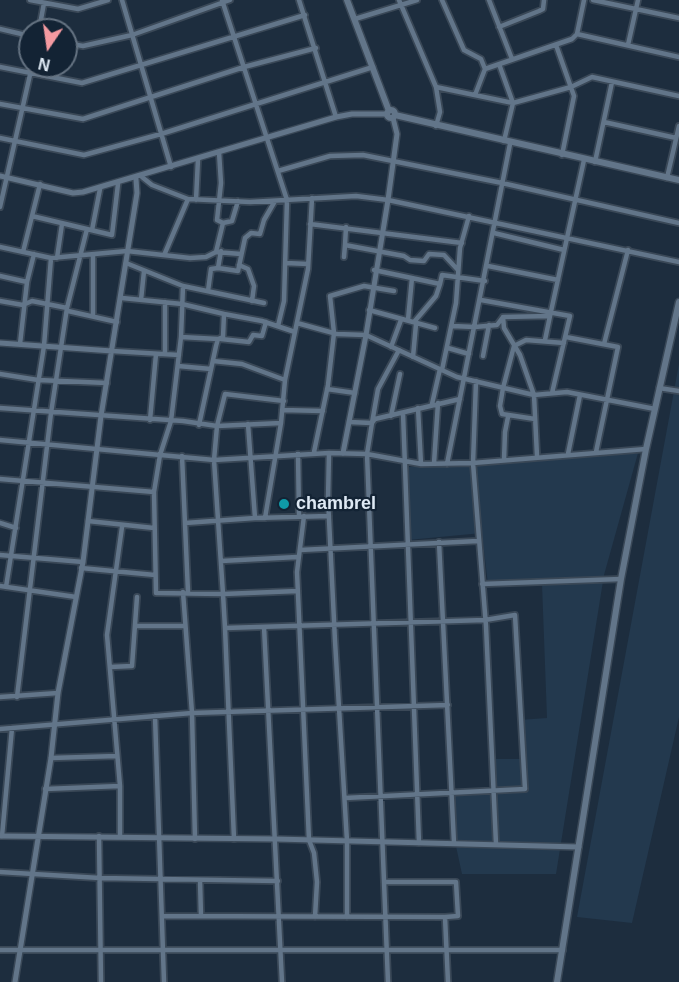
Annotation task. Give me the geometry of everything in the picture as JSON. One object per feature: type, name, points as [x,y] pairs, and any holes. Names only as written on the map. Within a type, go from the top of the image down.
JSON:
[{"type":"main road","points":[[347,0],[391,115],[679,180]]},
{"type":"main road","points":[[557,982],[621,579],[646,449],[679,302]]},
{"type":"street","points":[[30,0],[78,9],[108,0]]},
{"type":"street","points":[[122,0],[171,167]]},
{"type":"street","points":[[78,45],[132,35],[230,0]]},
{"type":"street","points":[[299,0],[327,81],[336,117]]},
{"type":"street","points":[[355,19],[400,2],[417,0]]},
{"type":"street","points":[[442,0],[464,50],[481,59],[485,69],[475,95]]},
{"type":"street","points":[[489,0],[512,59]]},
{"type":"street","points":[[500,27],[543,9],[544,0]]},
{"type":"street","points":[[485,69],[572,39],[577,34],[584,0]]},
{"type":"street","points":[[592,0],[679,18]]},
{"type":"street","points":[[628,45],[638,0]]},
{"type":"street","points":[[223,1],[287,200],[284,301],[278,326]]},
{"type":"street","points":[[400,2],[436,87],[440,112],[436,126]]},
{"type":"street","points":[[41,18],[44,3]]},
{"type":"street","points":[[56,78],[82,83],[305,15]]},
{"type":"street","points":[[0,29],[18,33]]},
{"type":"street","points":[[577,34],[679,57]]},
{"type":"street","points":[[556,45],[574,96],[562,155]]},
{"type":"street","points":[[0,104],[83,119],[151,99],[244,67],[316,48]]},
{"type":"street","points":[[447,464],[488,266],[513,104],[499,64]]},
{"type":"street","points":[[0,67],[18,70]]},
{"type":"street","points":[[0,138],[84,155],[161,134],[373,67]]},
{"type":"street","points":[[436,87],[513,104],[571,87],[592,77],[679,96]]},
{"type":"street","points":[[0,207],[3,176],[15,141],[30,78]]},
{"type":"street","points":[[595,162],[612,82]]},
{"type":"street","points":[[3,176],[40,183],[73,193],[99,189],[336,117],[358,114],[391,115],[397,134],[388,200],[374,270],[366,335],[342,453]]},
{"type":"street","points":[[604,122],[676,138]]},
{"type":"street","points":[[667,178],[679,126]]},
{"type":"street","points":[[219,152],[221,183],[217,220],[223,224]]},
{"type":"street","points":[[278,171],[342,154],[393,161],[502,183],[679,223]]},
{"type":"street","points":[[196,200],[198,159]]},
{"type":"street","points":[[545,340],[584,160]]},
{"type":"street","points":[[139,178],[188,199],[196,200],[275,201],[356,196],[388,200],[567,236],[679,262]]},
{"type":"street","points":[[15,982],[51,758],[58,693],[82,565],[101,416],[122,298],[139,178]]},
{"type":"street","points":[[23,252],[40,183]]},
{"type":"street","points":[[32,216],[112,235],[118,184]]},
{"type":"street","points":[[17,697],[28,590],[61,347],[78,258],[90,230],[99,189]]},
{"type":"street","points":[[265,518],[281,423],[285,380],[308,264],[312,198]]},
{"type":"street","points":[[165,253],[188,199]]},
{"type":"street","points":[[223,224],[232,221],[238,201]]},
{"type":"street","points":[[208,291],[211,268],[238,271],[247,235],[260,234],[264,220],[275,201]]},
{"type":"street","points":[[432,404],[448,348],[462,243],[469,216]]},
{"type":"street","points":[[62,224],[46,303],[44,346],[27,443],[24,481],[11,556],[2,587],[76,597]]},
{"type":"street","points":[[218,268],[223,224]]},
{"type":"street","points":[[310,224],[462,243]]},
{"type":"street","points":[[344,257],[345,227]]},
{"type":"street","points":[[494,233],[564,250]]},
{"type":"street","points":[[345,245],[405,256],[410,260],[424,261],[429,254],[444,255],[458,274]]},
{"type":"street","points":[[0,247],[54,258],[78,258],[127,251],[165,253],[190,258],[206,256],[219,251],[241,254]]},
{"type":"street","points":[[604,344],[628,250]]},
{"type":"street","points":[[20,344],[23,305],[34,254]]},
{"type":"street","points":[[93,256],[93,315]]},
{"type":"street","points":[[286,263],[308,264]]},
{"type":"street","points":[[126,264],[183,286],[264,303]]},
{"type":"street","points":[[239,265],[248,269],[254,286],[252,301]]},
{"type":"street","points":[[488,266],[558,280]]},
{"type":"street","points":[[141,300],[144,270]]},
{"type":"street","points":[[374,270],[440,284]]},
{"type":"street","points":[[413,357],[415,323],[436,296],[442,274],[458,274],[484,281]]},
{"type":"street","points":[[0,276],[27,282]]},
{"type":"street","points":[[408,321],[412,278]]},
{"type":"street","points":[[183,286],[181,337],[171,421],[160,455],[154,492],[156,593],[223,594],[298,591]]},
{"type":"street","points":[[314,452],[327,389],[334,333],[330,296],[364,286],[394,291]]},
{"type":"street","points":[[122,298],[182,304],[266,322],[295,332]]},
{"type":"street","points":[[481,300],[570,316],[552,393]]},
{"type":"street","points":[[0,301],[23,305],[32,301],[46,303],[117,322]]},
{"type":"street","points":[[165,302],[165,354]]},
{"type":"street","points":[[369,310],[435,328]]},
{"type":"street","points":[[199,425],[224,314]]},
{"type":"street","points":[[452,326],[497,325],[503,317],[550,314]]},
{"type":"street","points":[[503,317],[504,328],[520,355],[534,395],[537,456]]},
{"type":"street","points":[[391,347],[401,320]]},
{"type":"street","points":[[181,337],[249,342],[252,335],[262,336],[266,322]]},
{"type":"street","points":[[297,323],[334,333],[366,335],[464,378],[503,388],[534,395],[580,394],[655,409]]},
{"type":"street","points":[[483,356],[489,325]]},
{"type":"street","points":[[671,336],[679,338]]},
{"type":"street","points":[[535,419],[508,417],[502,414],[500,406],[503,388],[514,346],[526,340],[565,340],[618,347],[596,452]]},
{"type":"street","points":[[0,343],[179,355]]},
{"type":"street","points":[[448,348],[469,354]]},
{"type":"street","points":[[388,982],[383,796],[373,624],[368,454],[378,389],[399,350]]},
{"type":"street","points":[[150,420],[156,354]]},
{"type":"street","points":[[213,362],[242,364],[285,380]]},
{"type":"street","points":[[178,366],[211,369]]},
{"type":"street","points":[[0,374],[38,380],[107,383]]},
{"type":"street","points":[[391,416],[400,374]]},
{"type":"street","points":[[476,381],[473,463],[485,620],[496,844]]},
{"type":"street","points":[[659,387],[679,391]]},
{"type":"street","points":[[327,389],[355,393]]},
{"type":"street","points":[[234,839],[231,713],[214,460],[217,426],[225,394],[284,400]]},
{"type":"street","points":[[567,454],[580,394]]},
{"type":"street","points":[[349,422],[372,423],[432,404],[460,399]]},
{"type":"street","points":[[434,463],[438,403]]},
{"type":"street","points":[[0,408],[217,426],[281,423]]},
{"type":"street","points":[[418,408],[421,464]]},
{"type":"street","points":[[282,410],[323,411]]},
{"type":"street","points":[[403,413],[406,544],[419,843]]},
{"type":"street","points":[[504,460],[508,417]]},
{"type":"street","points":[[248,424],[255,518]]},
{"type":"street","points":[[0,440],[214,460],[314,452],[368,454],[421,464],[473,463],[537,456],[646,449]]},
{"type":"street","points":[[329,453],[329,516],[334,625],[341,709],[347,841],[347,917]]},
{"type":"street","points":[[298,454],[302,516],[300,550],[297,557],[298,591],[309,840],[314,853],[317,882],[315,917]]},
{"type":"street","points":[[182,456],[185,523],[185,626],[192,713],[195,839]]},
{"type":"street","points":[[0,479],[154,492]]},
{"type":"street","points":[[185,523],[329,516]]},
{"type":"street","points":[[88,521],[122,527],[154,528]]},
{"type":"street","points":[[0,523],[16,528]]},
{"type":"street","points":[[120,836],[120,786],[107,634],[122,527]]},
{"type":"street","points":[[300,550],[478,541]]},
{"type":"street","points":[[439,542],[454,843]]},
{"type":"street","points":[[0,555],[82,565],[116,572],[155,575]]},
{"type":"street","points":[[221,561],[297,557]]},
{"type":"street","points":[[482,584],[621,579]]},
{"type":"street","points":[[110,667],[132,666],[137,597]]},
{"type":"street","points":[[225,628],[485,620],[516,615],[525,789],[345,798]]},
{"type":"street","points":[[136,626],[185,626]]},
{"type":"street","points":[[264,627],[282,982]]},
{"type":"street","points":[[0,697],[58,693]]},
{"type":"street","points":[[0,729],[55,722],[192,713],[448,705]]},
{"type":"street","points":[[155,716],[164,982]]},
{"type":"street","points":[[12,728],[1,836],[384,841],[579,847]]},
{"type":"street","points":[[51,758],[117,756]]},
{"type":"street","points":[[45,789],[120,786]]},
{"type":"street","points":[[99,836],[100,982]]},
{"type":"street","points":[[0,872],[100,878],[278,881]]},
{"type":"street","points":[[200,880],[201,916]]},
{"type":"street","points":[[162,916],[279,918],[458,916],[456,882],[385,882]]},
{"type":"street","points":[[445,917],[448,982]]},
{"type":"street","points":[[0,950],[563,950]]},
{"type":"shaded area","points":[[679,364],[679,717],[632,923],[577,917]]},
{"type":"shaded area","points":[[638,453],[604,575],[556,874],[462,874],[454,837],[455,793],[495,792],[493,759],[521,759],[519,720],[547,718],[542,584],[488,585],[482,533],[408,540],[408,467]]},
{"type":"place","name":"chambrel","points":[[284,504]]}]
